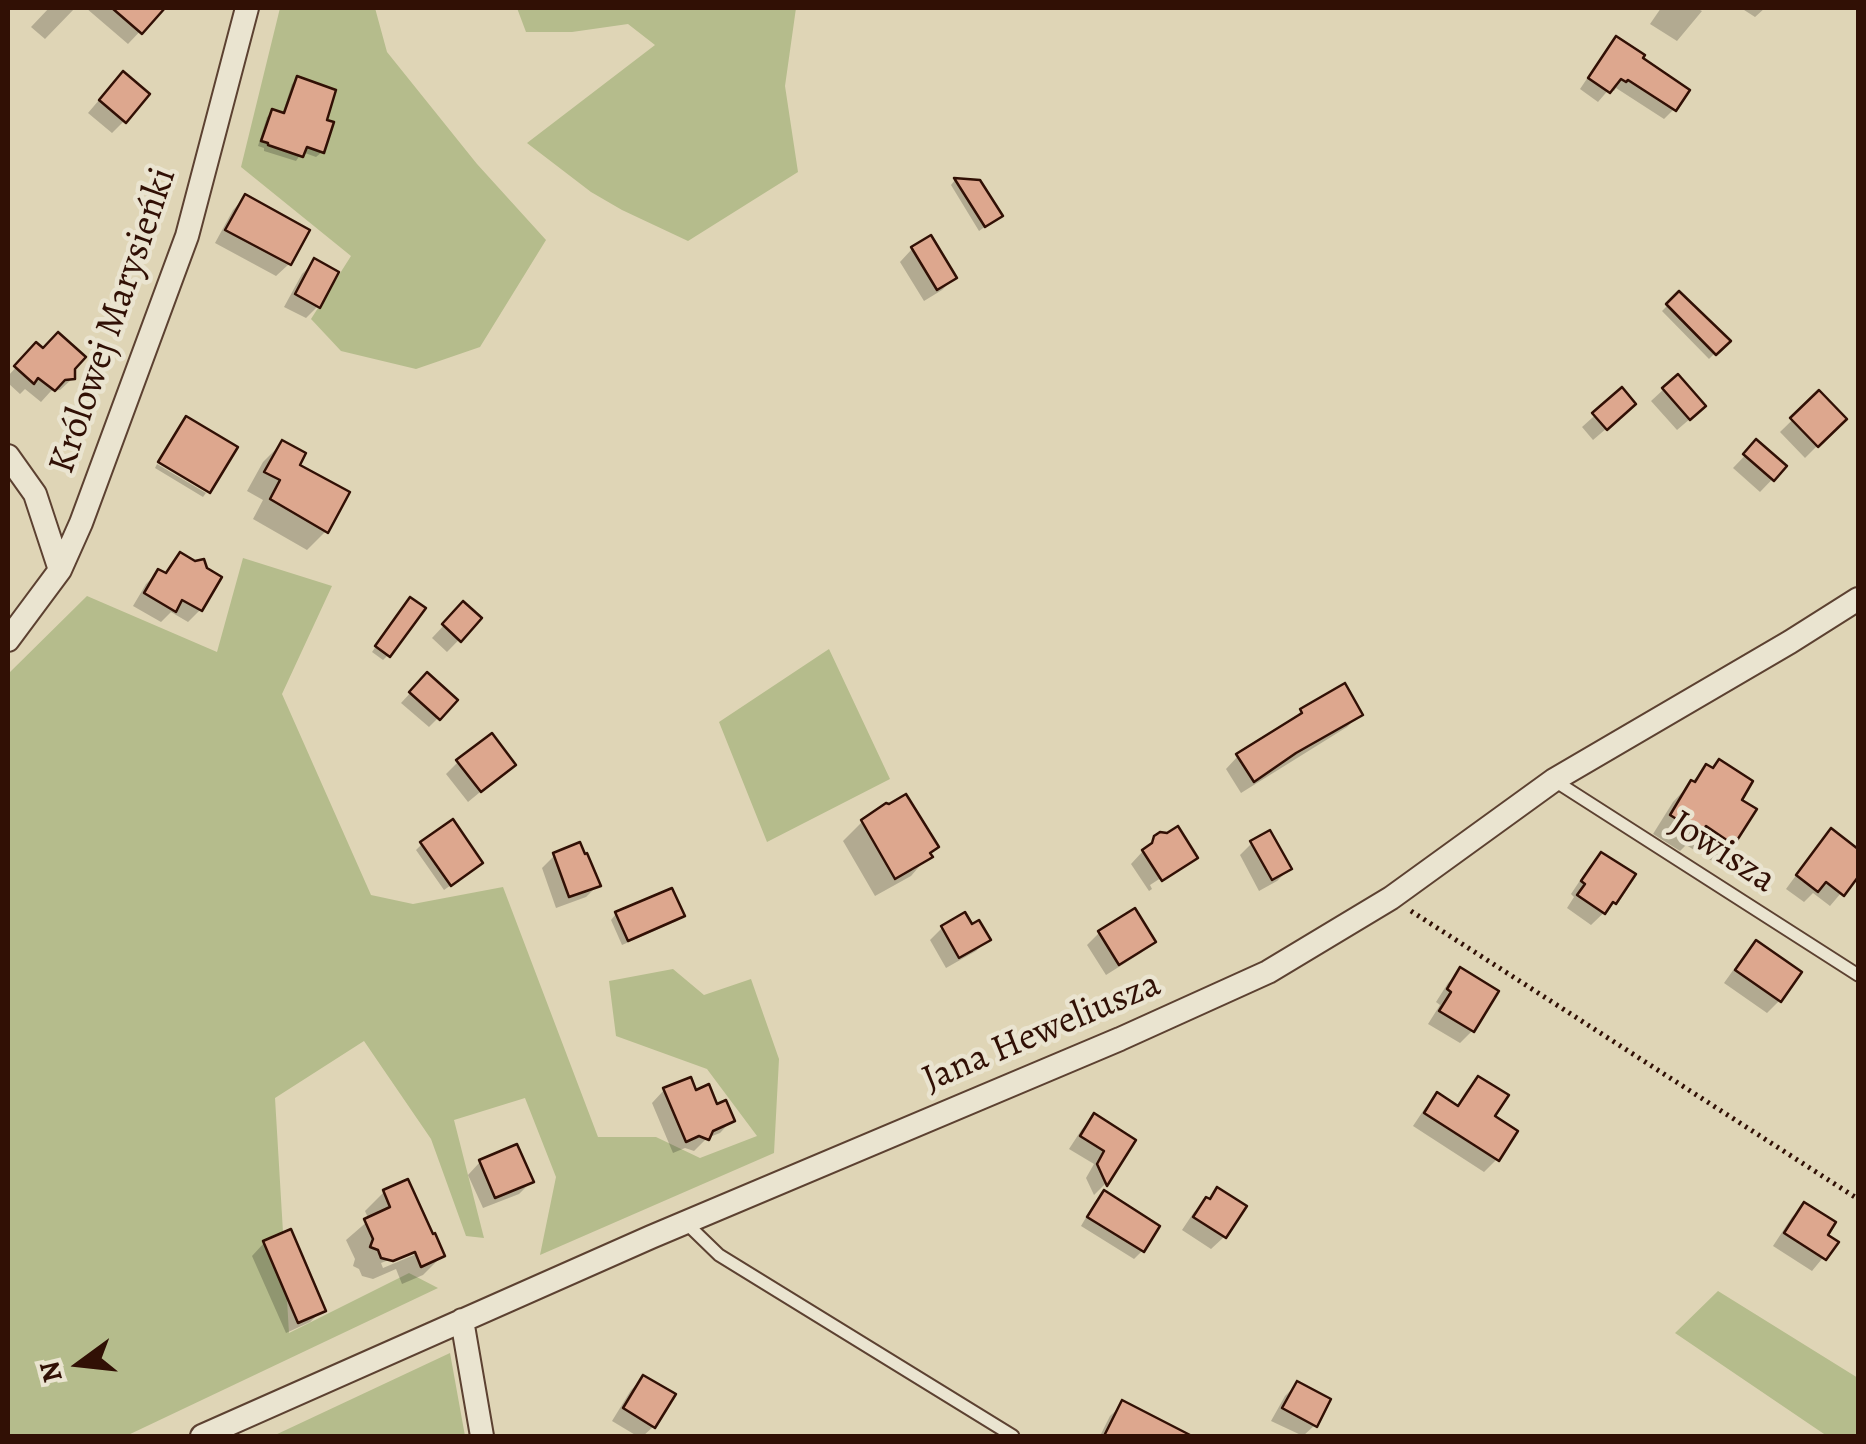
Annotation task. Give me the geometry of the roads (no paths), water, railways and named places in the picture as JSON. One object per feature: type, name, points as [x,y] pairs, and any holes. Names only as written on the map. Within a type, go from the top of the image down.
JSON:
[{"type":"street","name":"Królowej Marysieńki","points":[[8,640],[60,570],[81,523],[187,236],[247,8]]},
{"type":"street","points":[[8,456],[35,494],[60,570]]},
{"type":"street","name":"Jana Heweliusza","points":[[202,1436],[1268,972],[1392,898],[1554,780],[1858,599]]},
{"type":"street","points":[[462,1320],[482,1436]]},
{"type":"lane","name":"Jowisza","points":[[1554,780],[1858,975]]},
{"type":"lane","points":[[686,1223],[720,1255],[1014,1436]]}]
